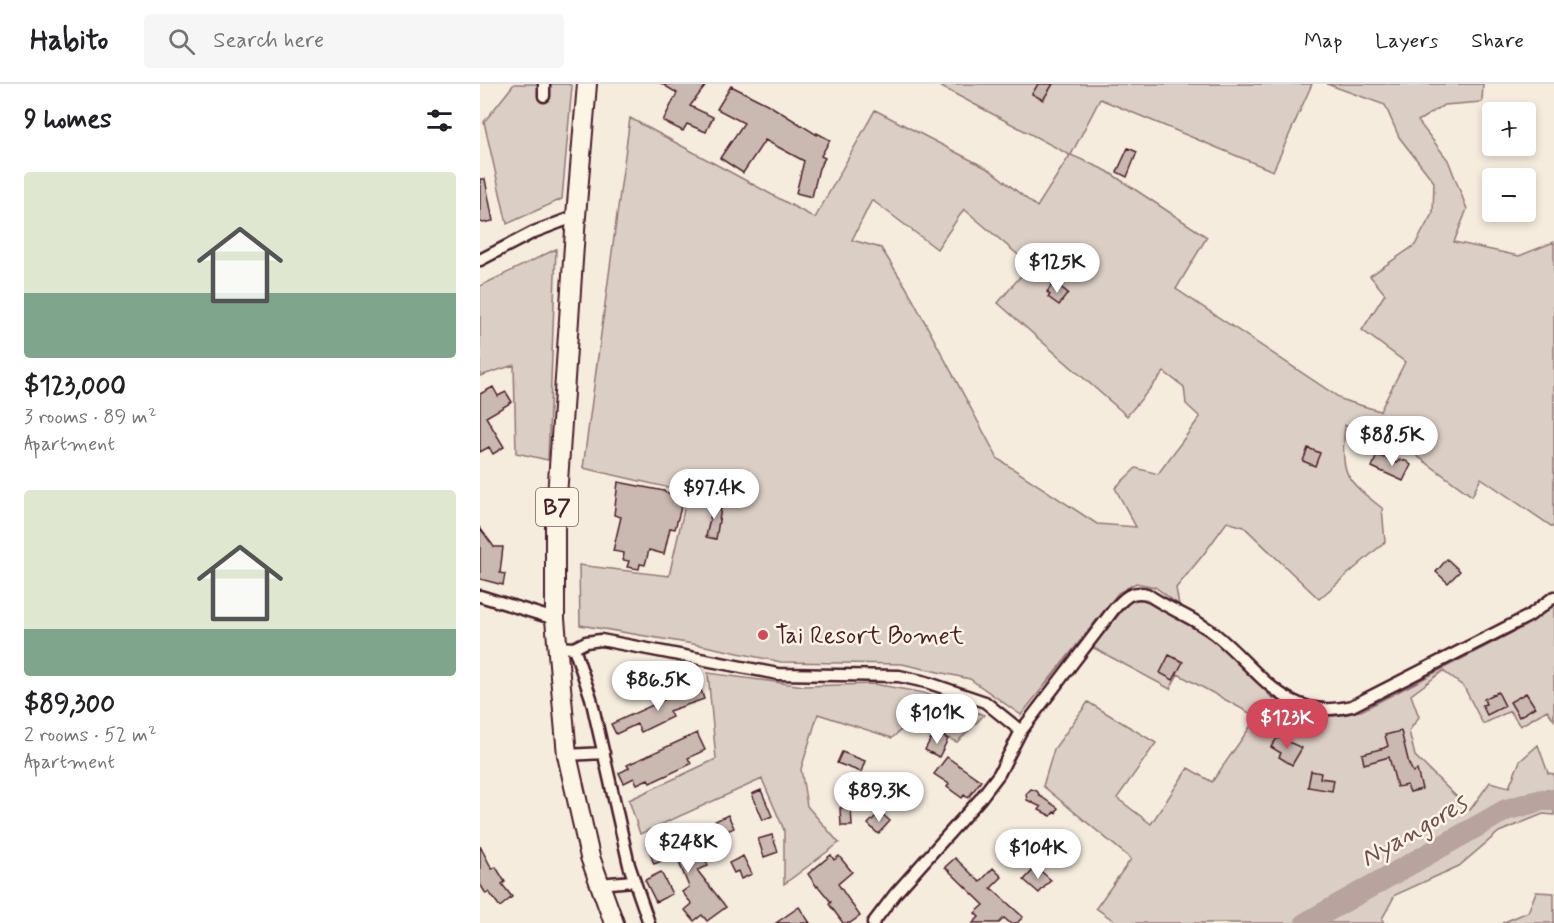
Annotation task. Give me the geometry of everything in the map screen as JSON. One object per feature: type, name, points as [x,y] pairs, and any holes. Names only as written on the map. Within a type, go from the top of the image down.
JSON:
[{"type":"highway","name":"B7","points":[[588,84],[576,216],[555,526],[555,619],[565,648],[567,755],[590,857],[614,923]]},
{"type":"street","points":[[544,84],[544,96]]},
{"type":"street","points":[[480,260],[534,232],[576,216]]},
{"type":"street","points":[[873,923],[894,894],[980,800],[999,774],[1022,731],[1114,609],[1129,594],[1140,592],[1147,594],[1214,633],[1278,694],[1314,707],[1339,709],[1362,701],[1529,616],[1554,597]]},
{"type":"street","points":[[480,596],[555,619]]},
{"type":"street","points":[[649,923],[633,881],[591,698],[565,648],[601,640],[778,674],[899,676],[926,682],[986,702],[1022,731]]},
{"type":"street","points":[[567,755],[604,753]]},
{"type":"street","points":[[599,884],[633,881]]},
{"type":"shaded area","points":[[514,84],[568,84],[572,86],[562,199],[507,224],[484,122]]},
{"type":"shaded area","points":[[936,84],[1312,84],[1273,171],[1100,99],[1071,155],[1107,171],[1207,237],[1176,289],[1343,400],[1380,411],[1405,362],[1362,330],[1385,294],[1370,276],[1415,245],[1433,212],[1434,182],[1399,137],[1385,105],[1327,84],[1483,84],[1482,102],[1444,105],[1418,121],[1448,160],[1467,209],[1454,242],[1519,256],[1554,242],[1554,528],[1481,478],[1472,496],[1391,437],[1379,445],[1345,425],[1344,454],[1347,474],[1359,489],[1382,508],[1385,542],[1319,599],[1244,527],[1227,522],[1176,588],[1179,605],[1155,587],[1136,583],[1118,593],[1021,715],[970,679],[902,664],[781,662],[705,646],[580,625],[579,565],[669,576],[688,492],[583,468],[630,118],[815,218],[875,110],[990,170],[1037,207],[1070,155]],"holes":[[[872,200],[937,249],[964,209],[1030,265],[998,303],[1127,416],[1164,372],[1184,387],[1186,404],[1200,417],[1158,474],[1136,468],[1115,488],[1136,527],[1097,524],[998,459],[906,287],[881,248],[852,240]]]},
{"type":"shaded area","points":[[556,249],[548,460],[516,453],[514,365],[480,376],[480,286]]},
{"type":"shaded area","points":[[1146,599],[1212,635],[1271,697],[1293,709],[1323,715],[1361,711],[1525,626],[1554,603],[1554,720],[1547,710],[1520,726],[1510,711],[1483,724],[1464,687],[1443,671],[1411,695],[1419,717],[1409,731],[1415,756],[1470,810],[1490,782],[1509,787],[1520,761],[1538,745],[1548,773],[1554,774],[1554,815],[1543,814],[1499,832],[1459,866],[1395,895],[1382,919],[1384,923],[1117,923],[1096,908],[1131,859],[1043,786],[1054,749],[1088,702],[1156,743],[1117,798],[1151,824],[1188,768],[1212,782],[1257,717],[1178,674],[1170,689],[1092,647],[1131,600]]},
{"type":"shaded area","points":[[708,673],[804,686],[874,684],[924,693],[984,715],[957,742],[910,722],[892,738],[818,714],[801,769],[807,806],[839,843],[784,884],[784,830],[762,779],[640,834],[629,800],[716,759]]},
{"type":"shaded area","points":[[1536,892],[1554,893],[1554,923],[1502,923],[1528,912]]},
{"type":"building","points":[[662,84],[707,84],[690,106],[713,117],[706,132],[687,124],[683,131],[663,121],[677,93]]},
{"type":"building","points":[[1038,84],[1053,84],[1043,100],[1032,94]]},
{"type":"building","points":[[731,86],[769,105],[817,135],[817,133],[830,140],[821,156],[825,158],[819,168],[812,197],[796,193],[804,161],[765,140],[743,173],[720,158],[744,123],[717,109]]},
{"type":"building","points":[[1128,148],[1137,152],[1127,177],[1117,172]]},
{"type":"building","points":[[480,179],[485,179],[493,221],[483,223],[480,221]]},
{"type":"building","points":[[1054,282],[1068,293],[1059,305],[1048,297],[1050,295],[1047,292]]},
{"type":"building","points":[[493,387],[498,396],[506,392],[512,402],[486,417],[504,447],[493,454],[489,447],[480,452],[480,394]]},
{"type":"building","points":[[1308,448],[1320,453],[1315,466],[1303,461]]},
{"type":"building","points":[[1377,455],[1397,463],[1399,460],[1406,461],[1411,465],[1403,481],[1372,467]]},
{"type":"building","points":[[618,482],[664,491],[683,500],[675,529],[670,528],[664,554],[649,550],[645,565],[640,564],[639,569],[627,567],[629,561],[623,560],[624,553],[613,551],[621,517],[614,515]]},
{"type":"building","points":[[714,500],[722,502],[716,539],[706,537]]},
{"type":"building","points":[[480,528],[494,547],[503,547],[500,573],[505,574],[503,585],[480,579]]},
{"type":"building","points":[[1447,559],[1460,571],[1448,583],[1436,572]]},
{"type":"building","points":[[1169,655],[1183,662],[1173,680],[1160,673]]},
{"type":"building","points":[[692,687],[694,692],[701,690],[704,699],[669,711],[672,717],[641,732],[637,724],[616,734],[611,724]]},
{"type":"building","points":[[1498,692],[1505,706],[1487,715],[1482,705],[1486,704],[1484,699]]},
{"type":"building","points":[[1526,693],[1535,707],[1519,717],[1510,702]]},
{"type":"building","points":[[1401,731],[1409,764],[1413,772],[1417,770],[1422,789],[1410,792],[1407,785],[1397,787],[1389,757],[1364,764],[1362,754],[1388,746],[1385,735]]},
{"type":"building","points":[[934,732],[948,739],[939,757],[925,750]]},
{"type":"building","points":[[697,733],[705,750],[688,758],[691,764],[650,783],[648,779],[637,784],[634,778],[624,783],[619,773],[629,768],[627,765]]},
{"type":"building","points":[[1278,737],[1302,748],[1292,765],[1279,757],[1281,753],[1271,747]]},
{"type":"building","points":[[842,752],[865,761],[861,772],[837,763]]},
{"type":"building","points":[[947,757],[981,781],[968,798],[964,795],[962,798],[947,787],[949,784],[934,774]]},
{"type":"building","points":[[1311,771],[1321,773],[1320,778],[1334,780],[1332,791],[1308,787]]},
{"type":"building","points":[[1031,789],[1037,791],[1040,796],[1058,808],[1056,813],[1054,812],[1051,816],[1039,810],[1041,807],[1027,800],[1026,794]]},
{"type":"building","points":[[761,790],[772,816],[763,820],[752,794]]},
{"type":"building","points":[[851,807],[852,826],[841,826],[840,808]]},
{"type":"building","points":[[880,812],[890,821],[878,834],[868,824]]},
{"type":"building","points":[[728,815],[734,828],[710,839],[705,829],[709,827],[707,825]]},
{"type":"building","points":[[680,829],[689,853],[701,848],[708,866],[697,870],[726,907],[707,921],[702,915],[694,921],[685,910],[692,904],[682,892],[689,887],[676,855],[654,864],[646,842]]},
{"type":"building","points":[[772,835],[778,852],[764,857],[758,839]]},
{"type":"building","points":[[480,846],[492,869],[496,867],[505,882],[502,884],[512,897],[500,907],[489,892],[486,894],[480,884]]},
{"type":"building","points":[[831,855],[834,860],[839,856],[852,872],[838,884],[860,916],[850,923],[843,923],[829,904],[831,902],[808,874]]},
{"type":"building","points":[[743,856],[752,874],[741,879],[738,871],[734,873],[729,863]]},
{"type":"building","points":[[955,858],[980,882],[993,868],[1002,877],[991,888],[1023,917],[1017,923],[1010,923],[1004,918],[999,923],[973,923],[979,917],[975,913],[984,905],[945,867]]},
{"type":"building","points":[[1036,867],[1051,880],[1039,893],[1024,880]]},
{"type":"building","points":[[661,872],[672,894],[656,902],[645,880]]},
{"type":"building","points":[[799,907],[810,923],[776,923]]},
{"type":"waterway","name":"Nyangores","points":[[1306,923],[1506,810],[1542,800],[1554,800]]},
{"type":"place","name":"Tai Resort Bomet","points":[[763,635]]}]
